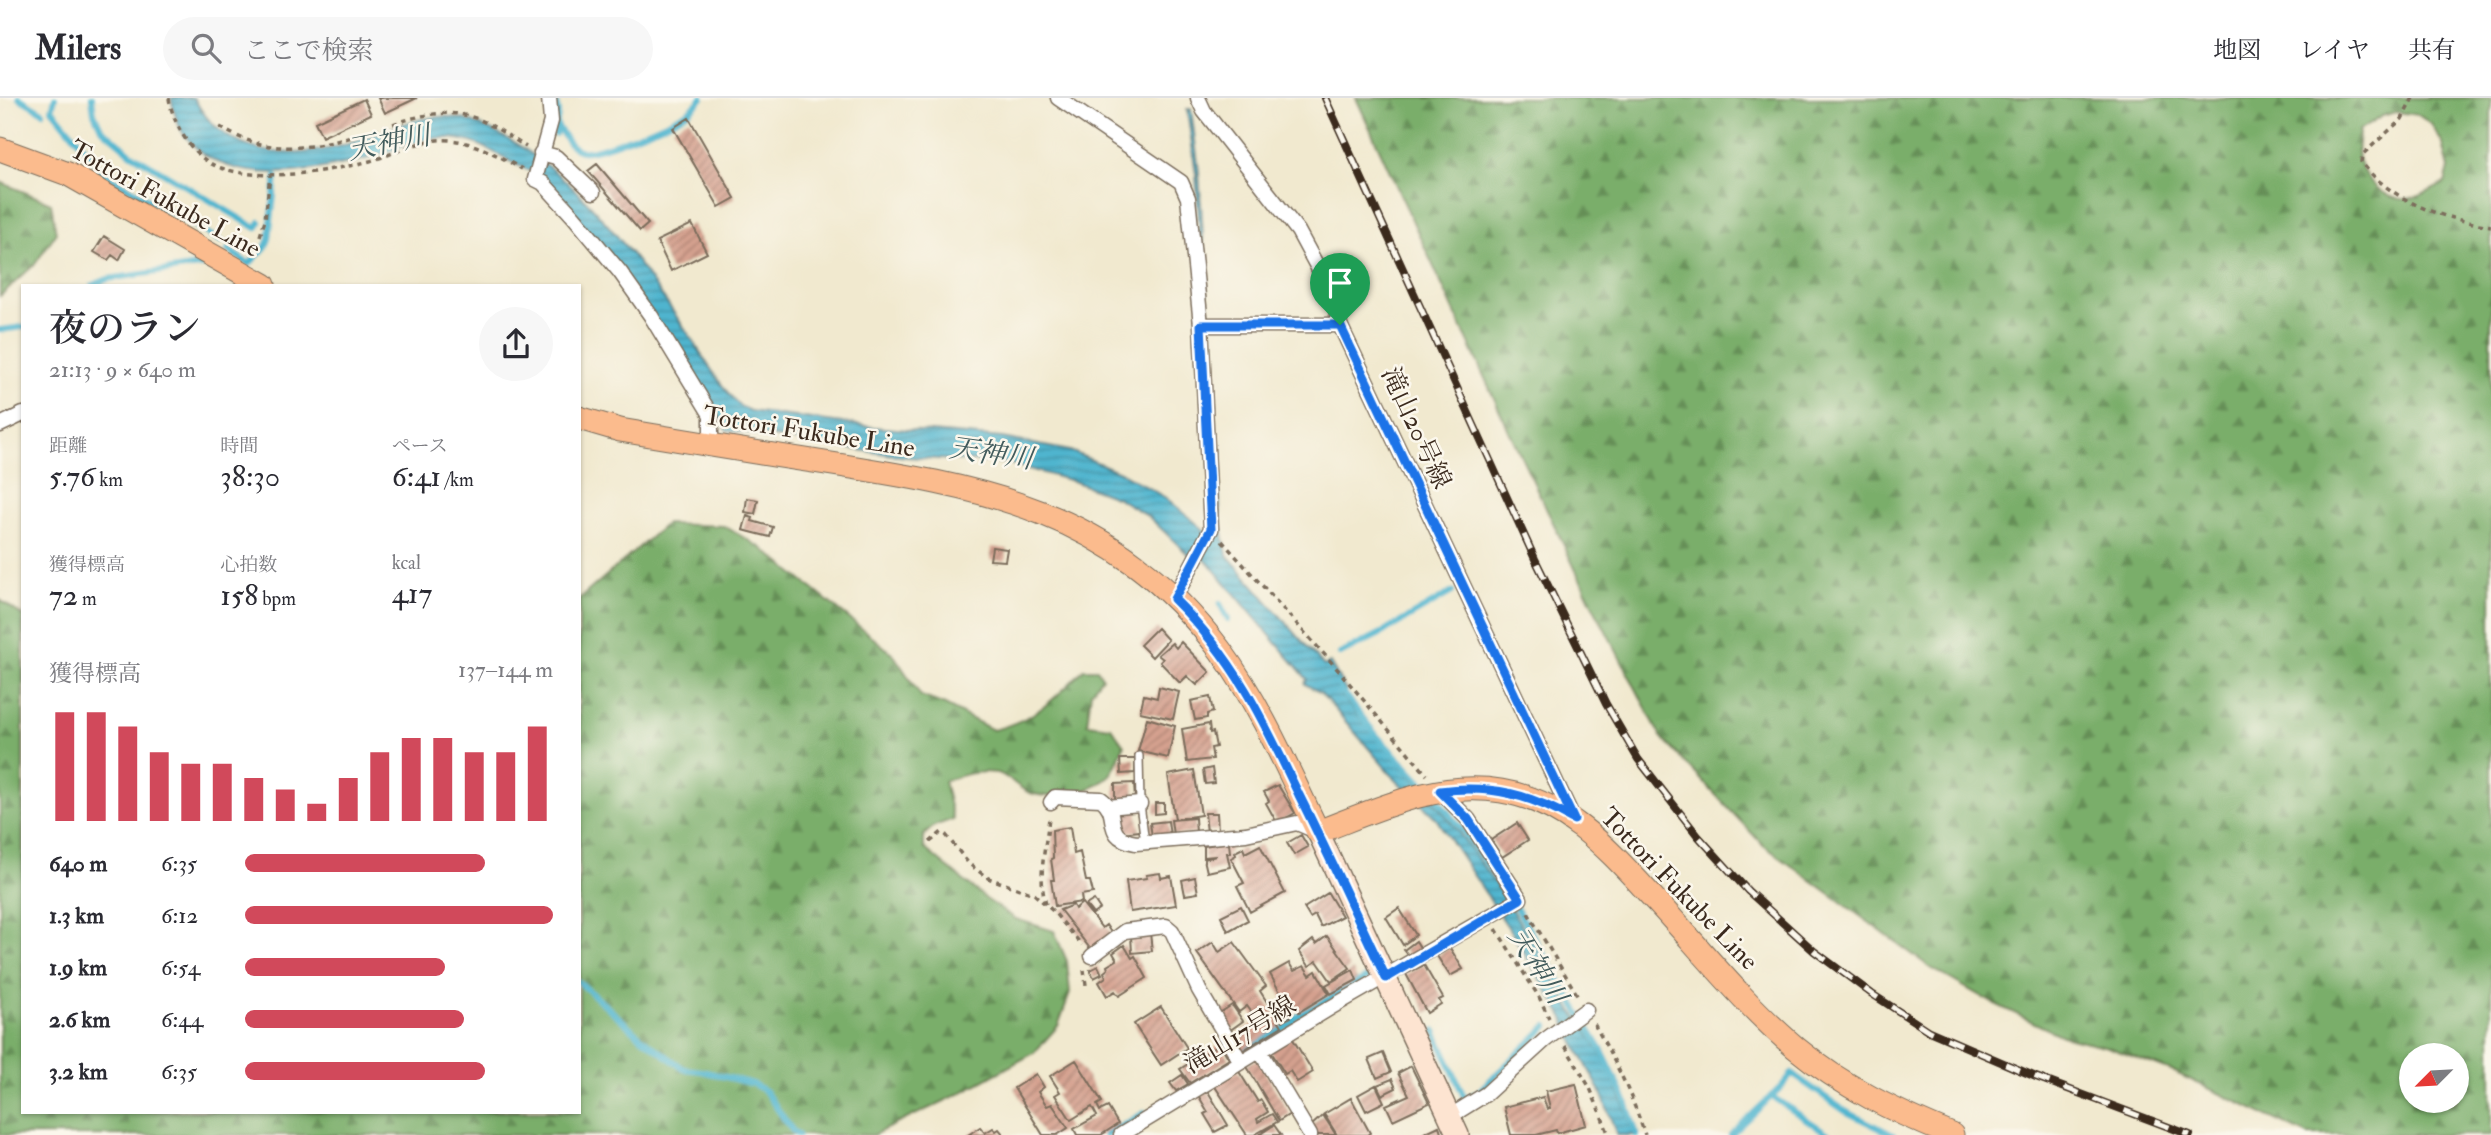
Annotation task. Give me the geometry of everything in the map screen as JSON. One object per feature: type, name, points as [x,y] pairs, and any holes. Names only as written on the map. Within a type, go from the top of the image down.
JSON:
[{"type":"main road","name":"Tottori Fukube Line","points":[[0,149],[68,174],[262,284]]},
{"type":"main road","name":"Tottori Fukube Line","points":[[581,419],[620,430],[711,446],[932,480],[1029,507],[1058,518],[1095,538],[1132,563],[1174,599],[1218,648],[1250,695],[1318,832],[1404,800],[1466,788],[1501,790],[1540,802],[1574,820],[1620,862],[1748,1002],[1795,1047],[1840,1081],[1952,1135]]},
{"type":"street","points":[[549,98],[551,121],[535,178],[574,216],[620,272],[651,316],[711,415],[711,446]]},
{"type":"street","points":[[1058,98],[1181,182],[1188,198],[1201,325],[1210,531],[1174,599]]},
{"type":"street","name":"滝山20号線","points":[[1198,98],[1204,111],[1298,231],[1331,292],[1340,325],[1574,820]]},
{"type":"street","points":[[540,155],[556,157],[593,192]]},
{"type":"street","points":[[1201,325],[1340,325]]},
{"type":"street","points":[[0,425],[21,415]]},
{"type":"street","name":"滝山17号線","points":[[1121,1135],[1520,899],[1468,819],[1438,792]]},
{"type":"street","points":[[1051,802],[1055,797],[1101,799],[1108,807],[1115,834],[1121,841],[1145,843],[1246,834],[1297,824],[1318,832],[1454,1126],[1555,1033],[1586,1010]]},
{"type":"street","points":[[1108,807],[1140,804]]},
{"type":"street","points":[[1092,956],[1125,931],[1166,926],[1172,931],[1199,990],[1241,1062]]},
{"type":"street","points":[[1260,1051],[1310,1135]]},
{"type":"lane","points":[[1139,756],[1140,804],[1145,843]]},
{"type":"path","points":[[169,98],[170,110],[179,130],[207,161],[221,168],[270,175],[320,171],[371,160],[437,140],[467,143],[495,154],[535,178]]},
{"type":"path","points":[[2413,98],[2402,119],[2362,155],[2361,162],[2411,203],[2456,220],[2491,226]]},
{"type":"path","points":[[220,127],[260,146],[285,148],[332,144],[414,117],[466,115],[540,155]]},
{"type":"path","points":[[260,236],[265,219],[270,175]]},
{"type":"path","points":[[1210,531],[1333,664],[1438,792]]},
{"type":"path","points":[[1046,905],[1041,879],[1051,802]]},
{"type":"path","points":[[930,842],[942,832],[969,864],[988,878],[1034,894],[1092,956]]},
{"type":"path","points":[[1489,918],[1539,997],[1555,1033],[1590,1088],[1609,1135]]},
{"type":"green space","points":[[1356,98],[2491,98],[2491,1135],[2308,1135],[2174,1072],[2108,1047],[2062,1036],[1991,1002],[1931,968],[1762,844],[1661,737],[1592,604]],"holes":[[[2396,112],[2418,115],[2431,124],[2443,144],[2449,168],[2445,183],[2421,195],[2397,199],[2382,192],[2364,173],[2357,155],[2359,131],[2382,116]]]},
{"type":"green space","points":[[0,182],[51,203],[56,233],[35,264],[0,296]]},
{"type":"green space","points":[[666,524],[724,526],[762,548],[893,654],[921,696],[945,705],[993,730],[1033,714],[1084,669],[1097,669],[1102,677],[1091,692],[1087,724],[1111,727],[1124,745],[1110,775],[1094,787],[1083,791],[1048,796],[1028,792],[997,773],[976,773],[944,781],[953,819],[934,826],[924,835],[924,848],[986,899],[1016,919],[1054,931],[1067,961],[1070,993],[1058,1026],[1034,1053],[957,1095],[873,1135],[0,1135],[0,600],[21,615],[21,1114],[581,1114],[581,597]]},
{"type":"water","name":"天神川","points":[[171,98],[194,98],[206,117],[237,142],[275,152],[295,153],[337,147],[417,120],[434,117],[466,120],[501,135],[534,155],[564,179],[591,206],[641,267],[718,380],[741,407],[750,411],[873,427],[1002,438],[1070,451],[1120,472],[1166,498],[1214,538],[1217,527],[1196,174],[1187,109],[1191,109],[1199,172],[1221,523],[1227,555],[1324,666],[1330,663],[1346,691],[1342,696],[1434,801],[1481,863],[1601,1054],[1635,1135],[1617,1135],[1600,1090],[1567,1030],[1564,1018],[1435,817],[1396,780],[1321,693],[1305,684],[1307,679],[1206,560],[1188,554],[1149,517],[1118,498],[1076,482],[1007,463],[906,457],[726,430],[704,394],[540,175],[482,146],[442,138],[423,140],[366,159],[319,169],[268,173],[243,170],[220,163],[200,151],[183,133]]},
{"type":"building","points":[[378,98],[417,98],[385,113]]},
{"type":"building","points":[[364,99],[371,114],[322,137],[315,122]]},
{"type":"building","points":[[689,118],[735,198],[719,207],[673,128]]},
{"type":"building","points":[[597,164],[648,224],[640,231],[588,171]]},
{"type":"building","points":[[180,207],[190,213],[186,220],[175,214]]},
{"type":"building","points":[[692,224],[707,253],[671,271],[657,241]]},
{"type":"building","points":[[104,236],[125,249],[119,260],[112,255],[108,260],[94,252]]},
{"type":"building","points":[[747,498],[758,500],[755,514],[745,512]]},
{"type":"building","points":[[747,516],[753,518],[752,521],[773,527],[770,537],[743,530]]},
{"type":"building","points":[[992,547],[1007,549],[1005,561],[990,560]]},
{"type":"building","points":[[1157,628],[1168,640],[1152,657],[1140,645]]},
{"type":"building","points":[[1181,642],[1210,672],[1197,685],[1187,676],[1180,683],[1160,662],[1163,659],[1158,655],[1172,643],[1176,648]]},
{"type":"building","points":[[1159,687],[1179,692],[1173,719],[1140,712],[1144,695],[1157,698]]},
{"type":"building","points":[[1210,697],[1213,712],[1207,714],[1207,718],[1195,720],[1191,701]]},
{"type":"building","points":[[1147,718],[1175,726],[1168,758],[1138,751]]},
{"type":"building","points":[[1209,724],[1216,747],[1211,748],[1213,759],[1187,762],[1182,729]]},
{"type":"building","points":[[1120,759],[1135,759],[1135,773],[1121,774]]},
{"type":"building","points":[[1212,768],[1214,783],[1205,784],[1203,770]]},
{"type":"building","points":[[1194,770],[1201,815],[1175,819],[1168,775]]},
{"type":"building","points":[[1134,783],[1135,800],[1115,801],[1115,784]]},
{"type":"building","points":[[1278,785],[1295,813],[1277,823],[1266,803],[1269,801],[1264,792]]},
{"type":"building","points":[[1155,803],[1164,803],[1164,813],[1155,814]]},
{"type":"building","points":[[1137,809],[1140,831],[1120,833],[1117,812]]},
{"type":"building","points":[[1205,813],[1217,813],[1218,830],[1207,832]]},
{"type":"building","points":[[1195,818],[1196,833],[1173,835],[1171,820]]},
{"type":"building","points":[[1168,821],[1170,835],[1152,837],[1150,823]]},
{"type":"building","points":[[1517,823],[1528,840],[1502,857],[1491,840]]},
{"type":"building","points":[[1070,827],[1074,854],[1080,852],[1086,881],[1090,881],[1093,893],[1081,895],[1082,902],[1055,906],[1051,880],[1054,880],[1051,859],[1052,830]]},
{"type":"building","points":[[1301,835],[1308,847],[1294,855],[1287,843]]},
{"type":"building","points":[[1229,842],[1230,853],[1227,853],[1230,867],[1207,872],[1204,859],[1216,856],[1204,857],[1204,846]]},
{"type":"building","points":[[1260,845],[1285,893],[1250,912],[1237,886],[1244,883],[1231,858],[1243,848],[1245,853]]},
{"type":"building","points":[[1160,873],[1161,878],[1171,876],[1176,905],[1130,912],[1126,881]]},
{"type":"building","points":[[1195,877],[1198,893],[1185,895],[1182,880]]},
{"type":"building","points":[[1328,893],[1342,916],[1321,927],[1315,915],[1310,918],[1304,908]]},
{"type":"building","points":[[1094,900],[1100,909],[1093,914],[1086,905]]},
{"type":"building","points":[[1082,903],[1102,928],[1106,925],[1112,934],[1092,951],[1060,910],[1073,905],[1075,909]]},
{"type":"building","points":[[1241,906],[1248,920],[1228,931],[1221,916]]},
{"type":"building","points":[[1399,908],[1416,935],[1403,945],[1386,917]]},
{"type":"building","points":[[1150,933],[1152,951],[1132,953],[1131,935]]},
{"type":"building","points":[[1327,936],[1350,968],[1331,981],[1317,961],[1309,966],[1299,951],[1313,940],[1316,944]]},
{"type":"building","points":[[1416,941],[1421,949],[1409,956],[1404,950]]},
{"type":"building","points":[[1213,942],[1219,952],[1234,942],[1266,986],[1260,991],[1282,1026],[1242,1051],[1233,1037],[1258,1021],[1247,1006],[1239,1012],[1197,953]]},
{"type":"building","points":[[1124,945],[1132,958],[1135,956],[1147,978],[1119,996],[1115,991],[1107,996],[1099,982],[1106,977],[1104,972],[1108,969],[1107,966],[1117,960],[1113,953]]},
{"type":"building","points":[[1450,948],[1463,969],[1450,976],[1437,956]]},
{"type":"building","points":[[1289,963],[1294,971],[1304,966],[1310,975],[1316,971],[1329,994],[1299,1012],[1295,1004],[1288,1007],[1270,974]]},
{"type":"building","points":[[1424,965],[1443,998],[1439,1000],[1441,1004],[1427,1013],[1406,974]]},
{"type":"building","points":[[1098,966],[1102,974],[1094,978],[1090,970]]},
{"type":"building","points":[[1353,970],[1357,980],[1331,994],[1326,985]]},
{"type":"building","points":[[1232,1005],[1243,1021],[1229,1031],[1218,1014]]},
{"type":"building","points":[[1161,1007],[1187,1048],[1161,1065],[1134,1024]]},
{"type":"building","points":[[1288,1010],[1291,1017],[1283,1021],[1280,1015]]},
{"type":"building","points":[[1291,1036],[1313,1072],[1297,1082],[1290,1071],[1285,1074],[1270,1050]]},
{"type":"building","points":[[1220,1044],[1229,1059],[1190,1083],[1180,1069]]},
{"type":"building","points":[[1383,1053],[1391,1072],[1377,1078],[1369,1059]]},
{"type":"building","points":[[1257,1059],[1290,1114],[1279,1121],[1246,1065]]},
{"type":"building","points":[[1076,1060],[1102,1102],[1097,1105],[1100,1111],[1108,1107],[1118,1124],[1101,1135],[1077,1135],[1074,1129],[1097,1116],[1092,1107],[1071,1120],[1055,1095],[1060,1092],[1050,1076]]},
{"type":"building","points":[[1411,1066],[1429,1103],[1393,1120],[1386,1105],[1409,1095],[1398,1073]]},
{"type":"building","points":[[1238,1070],[1258,1102],[1261,1100],[1268,1112],[1257,1119],[1258,1122],[1272,1114],[1277,1122],[1254,1135],[1247,1135],[1214,1085]]},
{"type":"building","points":[[1036,1074],[1044,1087],[1038,1092],[1047,1106],[1052,1104],[1068,1128],[1057,1135],[1043,1135],[1014,1088]]},
{"type":"building","points":[[1182,1075],[1188,1084],[1176,1091],[1170,1083]]},
{"type":"building","points":[[1392,1079],[1396,1088],[1382,1095],[1377,1085]]},
{"type":"building","points":[[1576,1084],[1586,1125],[1557,1133],[1556,1130],[1536,1135],[1511,1135],[1504,1107],[1543,1097],[1547,1109],[1550,1108],[1546,1091]]},
{"type":"building","points":[[1376,1085],[1384,1102],[1366,1111],[1358,1095]]},
{"type":"building","points":[[1207,1090],[1228,1125],[1215,1132],[1204,1114],[1208,1112],[1198,1095]]},
{"type":"building","points":[[1351,1098],[1370,1133],[1367,1135],[1337,1135],[1324,1114]]},
{"type":"building","points":[[1323,1115],[1336,1135],[1314,1135],[1311,1126]]},
{"type":"building","points":[[1274,1125],[1281,1135],[1259,1135]]},
{"type":"building","points":[[1439,1126],[1442,1135],[1425,1135],[1424,1133]]},
{"type":"building","points":[[980,1127],[985,1133],[993,1128],[996,1131],[999,1129],[1004,1135],[968,1135]]},
{"type":"waterway","points":[[19,98],[43,112]]},
{"type":"waterway","points":[[55,98],[52,109],[90,155],[99,171],[221,241]]},
{"type":"waterway","points":[[92,98],[94,113],[101,128],[132,154],[256,228],[260,222]]},
{"type":"waterway","points":[[556,124],[573,147],[591,151],[670,121],[690,110],[702,98]]},
{"type":"waterway","points":[[555,134],[558,113],[556,100]]},
{"type":"waterway","points":[[228,250],[249,264],[265,248],[269,239],[276,177]]},
{"type":"waterway","points":[[96,284],[108,279],[206,265]]},
{"type":"waterway","points":[[0,330],[21,327]]},
{"type":"waterway","points":[[1340,654],[1452,592]]},
{"type":"waterway","points":[[1220,604],[1228,619]]},
{"type":"waterway","points":[[1340,689],[1378,737],[1427,788]]},
{"type":"waterway","name":"天神川","points":[[1437,799],[1506,891],[1601,1049],[1625,1099],[1637,1135]]},
{"type":"waterway","points":[[1237,1056],[1294,1022],[1293,1019],[1370,976]]},
{"type":"waterway","points":[[581,984],[641,1037],[684,1069],[753,1084],[765,1091],[798,1135]]},
{"type":"waterway","points":[[1435,1031],[1465,1099],[1479,1091],[1547,1026]]},
{"type":"waterway","points":[[1731,1135],[1792,1074],[1845,1111],[1893,1135]]},
{"type":"waterway","points":[[1771,1096],[1830,1135]]},
{"type":"waterway","points":[[1106,1135],[1144,1113]]},
{"type":"railway","points":[[1325,98],[1535,559],[1606,704],[1638,759],[1698,836],[1748,891],[1814,951],[1872,994],[1929,1031],[2036,1077],[2190,1135]]},
{"type":"route","points":[[1201,325],[1340,325],[1574,820],[1540,802],[1501,790],[1466,788],[1440,791],[1468,819],[1520,899],[1386,978],[1250,695],[1218,648],[1174,599],[1211,529],[1201,325]]}]
